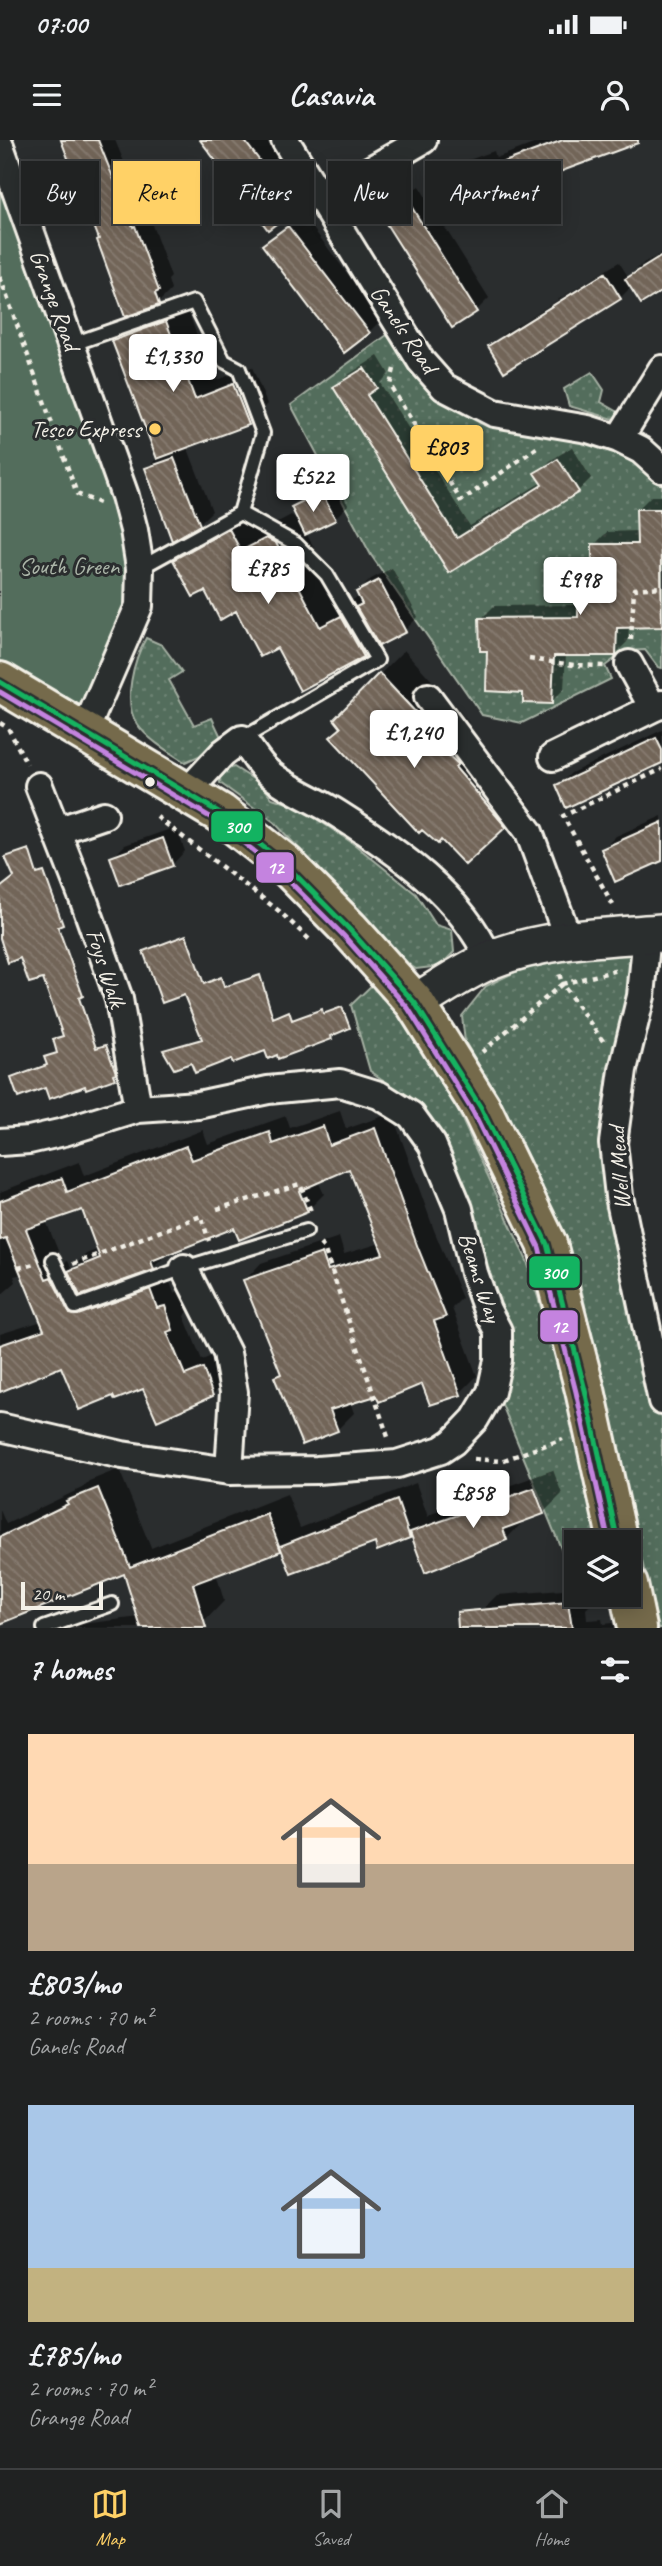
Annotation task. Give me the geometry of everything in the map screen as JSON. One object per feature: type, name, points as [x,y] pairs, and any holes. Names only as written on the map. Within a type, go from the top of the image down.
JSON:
[{"type":"main road","points":[[0,682],[220,813],[285,864],[349,929],[415,1003],[481,1108],[547,1244],[585,1390],[615,1530]]},
{"type":"main road","points":[[633,1607],[637,1628]]},
{"type":"street","name":"Ganels Road","points":[[285,140],[404,334],[444,387],[494,413],[588,429],[619,439],[641,450],[662,469]]},
{"type":"street","points":[[320,199],[423,140]]},
{"type":"street","name":"Grange Road","points":[[0,146],[98,417],[131,518],[140,568],[139,606],[84,733]]},
{"type":"street","points":[[619,439],[662,369]]},
{"type":"street","points":[[553,757],[657,706],[629,664]]},
{"type":"street","points":[[428,697],[529,832],[560,943]]},
{"type":"street","points":[[186,793],[223,753],[242,739],[268,772],[335,812],[423,873],[461,913],[490,960]]},
{"type":"street","name":"Foys Walk","points":[[39,786],[119,999],[138,1109]]},
{"type":"street","points":[[57,831],[104,815]]},
{"type":"street","points":[[415,1003],[490,960],[528,949],[560,943],[647,942]]},
{"type":"street","name":"Well Mead","points":[[647,942],[641,996],[623,1070],[613,1143],[617,1183],[662,1401]]},
{"type":"street","name":"Beams Way","points":[[0,1142],[29,1140],[64,1132],[138,1109],[198,1105],[268,1090],[340,1083],[379,1095],[411,1115],[432,1144],[459,1209],[474,1273],[487,1310],[498,1331],[498,1360],[491,1392],[475,1419],[453,1442],[441,1450],[397,1464],[317,1470],[229,1471],[122,1455],[0,1427]]},
{"type":"street","points":[[184,1268],[227,1353],[234,1392],[229,1471]]},
{"type":"lane","points":[[70,345],[194,302],[224,361],[239,369],[264,433],[240,513],[140,568]]},
{"type":"lane","points":[[240,513],[296,544],[327,575],[377,660],[242,739]]},
{"type":"lane","points":[[53,1259],[75,1307],[184,1268],[306,1231]]},
{"type":"lane","points":[[44,1628],[112,1604]]},
{"type":"path","points":[[0,277],[76,494],[131,518]]},
{"type":"path","points":[[404,334],[390,385],[461,501],[567,426]]},
{"type":"path","points":[[529,659],[573,665],[629,664],[634,589],[662,587]]},
{"type":"path","points":[[0,723],[8,728],[39,786]]},
{"type":"path","points":[[0,732],[8,728]]},
{"type":"path","points":[[459,1071],[562,984],[647,942],[563,816],[662,769]]},
{"type":"path","points":[[152,813],[279,911],[318,948]]},
{"type":"path","points":[[560,943],[562,984],[623,1070]]},
{"type":"path","points":[[217,1209],[300,1184],[311,1211],[306,1231],[324,1248],[397,1464]]},
{"type":"path","points":[[18,1268],[60,1258],[74,1265],[201,1216],[215,1259]]},
{"type":"path","points":[[441,1450],[473,1459],[501,1461],[573,1436]]},
{"type":"green space","name":"South Green","points":[[0,146],[21,209],[21,224],[26,224],[140,568],[84,733],[0,682]]},
{"type":"green space","points":[[387,335],[441,397],[597,440],[662,481],[662,668],[658,667],[645,650],[625,651],[605,666],[611,679],[522,723],[482,715],[371,555],[291,405]]},
{"type":"green space","points":[[592,372],[604,390],[601,402],[620,413],[617,420],[569,406],[564,389]]},
{"type":"green space","points":[[146,638],[162,645],[182,672],[169,680],[194,725],[212,718],[221,737],[199,756],[185,762],[147,735],[133,715],[130,704],[131,681],[137,657]]},
{"type":"green space","points":[[234,767],[261,784],[272,798],[299,807],[354,844],[416,894],[436,925],[452,930],[454,952],[440,966],[416,969],[389,952],[359,920],[333,885],[274,822],[220,783],[219,772]]},
{"type":"green space","points":[[624,952],[636,956],[616,1106],[662,1398],[662,1628],[659,1628],[641,1557],[641,1530],[634,1530],[628,1506],[579,1278],[539,1180],[496,1094],[465,1042],[462,1016],[486,986],[532,964]]},
{"type":"green space","points":[[374,983],[414,1033],[454,1102],[527,1261],[566,1390],[594,1530],[564,1530],[564,1556],[501,1402],[506,1346],[441,1150],[405,1095],[370,1071],[351,1005]]},
{"type":"building","points":[[61,140],[98,140],[113,177],[113,224],[135,226],[159,291],[155,293],[159,305],[125,317],[93,224],[99,224],[99,161],[69,161]]},
{"type":"building","points":[[200,140],[244,140],[260,161],[216,161]]},
{"type":"building","points":[[563,140],[638,140],[638,143],[561,171],[561,161],[507,161]]},
{"type":"building","points":[[411,206],[477,312],[452,328],[386,224],[411,224]]},
{"type":"building","points":[[263,224],[276,224],[268,230]]},
{"type":"building","points":[[288,226],[370,333],[344,353],[262,245]]},
{"type":"building","points":[[662,256],[662,291],[641,304],[625,279]]},
{"type":"building","points":[[605,273],[621,299],[504,372],[488,346]]},
{"type":"building","points":[[166,321],[195,399],[233,384],[249,425],[157,459],[112,341]]},
{"type":"building","points":[[364,368],[377,388],[367,395],[457,538],[542,485],[534,473],[558,459],[579,492],[449,573],[333,387]]},
{"type":"building","points":[[174,458],[200,525],[172,541],[145,468]]},
{"type":"building","points":[[321,492],[336,520],[305,535],[291,507]]},
{"type":"building","points":[[636,509],[660,509],[662,627],[617,628],[616,656],[554,656],[552,704],[523,703],[523,693],[486,691],[487,651],[480,651],[479,618],[578,617],[578,595],[592,595],[592,544],[637,544]]},
{"type":"building","points":[[229,529],[241,551],[266,538],[276,543],[320,627],[341,616],[364,657],[300,691],[277,648],[260,657],[236,611],[220,620],[205,591],[193,597],[173,560]]},
{"type":"building","points":[[379,580],[406,632],[379,646],[356,607],[362,604],[356,592]]},
{"type":"building","points":[[379,673],[435,733],[447,748],[444,751],[458,764],[455,767],[506,827],[465,865],[441,840],[438,844],[422,830],[419,833],[330,737],[341,728],[334,719]]},
{"type":"building","points":[[656,738],[662,750],[662,763],[566,808],[556,785]]},
{"type":"building","points":[[662,822],[662,861],[615,882],[601,849]]},
{"type":"building","points":[[163,838],[173,866],[120,885],[110,857]]},
{"type":"building","points":[[29,849],[37,874],[44,872],[63,925],[58,927],[83,996],[79,998],[96,1048],[106,1045],[116,1073],[113,1074],[115,1079],[49,1099],[45,1088],[18,1098],[11,1078],[47,1065],[44,1057],[57,1053],[53,1039],[63,1036],[43,979],[29,983],[20,958],[8,963],[0,938],[0,888],[14,877],[5,857]]},
{"type":"building","points":[[186,935],[204,984],[221,977],[224,987],[260,975],[273,1018],[289,1011],[292,1020],[322,1009],[323,1014],[342,1007],[350,1028],[331,1036],[332,1039],[278,1059],[277,1055],[268,1059],[265,1051],[233,1063],[231,1059],[195,1073],[191,1063],[174,1069],[163,1050],[202,1039],[184,995],[162,1003],[143,951]]},
{"type":"building","points":[[323,1126],[329,1145],[375,1128],[446,1317],[434,1321],[461,1395],[430,1405],[422,1384],[379,1402],[376,1396],[330,1410],[338,1431],[302,1445],[274,1377],[281,1374],[243,1280],[322,1253],[328,1270],[383,1254],[349,1169],[299,1191],[308,1212],[239,1240],[234,1228],[151,1261],[154,1270],[80,1296],[68,1271],[100,1258],[82,1210],[26,1229],[46,1279],[51,1277],[70,1314],[78,1315],[150,1289],[157,1308],[165,1306],[173,1330],[167,1332],[185,1375],[203,1368],[213,1396],[157,1421],[143,1389],[115,1400],[113,1396],[79,1410],[61,1367],[0,1392],[0,1345],[44,1330],[6,1238],[0,1240],[0,1201],[62,1178],[67,1192],[186,1146],[192,1160],[270,1132],[273,1144]]},
{"type":"building","points":[[98,1488],[130,1567],[267,1514],[281,1551],[193,1584],[206,1628],[141,1628],[124,1574],[0,1624],[0,1537],[68,1504],[66,1501]]},
{"type":"building","points":[[534,1488],[544,1514],[503,1529],[507,1540],[425,1573],[410,1532]]},
{"type":"building","points":[[397,1500],[410,1538],[377,1551],[375,1543],[291,1574],[280,1546]]},
{"type":"building","points":[[564,1602],[564,1607],[569,1607],[572,1628],[458,1628],[457,1612]]},
{"type":"transit line","name":"300","points":[[0,682],[220,813],[285,864],[349,929],[415,1003],[481,1108],[547,1244],[585,1390],[615,1530]]},
{"type":"transit line","name":"12","points":[[0,692],[215,820],[279,871],[343,935],[408,1008],[473,1112],[539,1247],[576,1392],[606,1530]]},
{"type":"place","name":"Tesco Express","points":[[155,429]]}]
